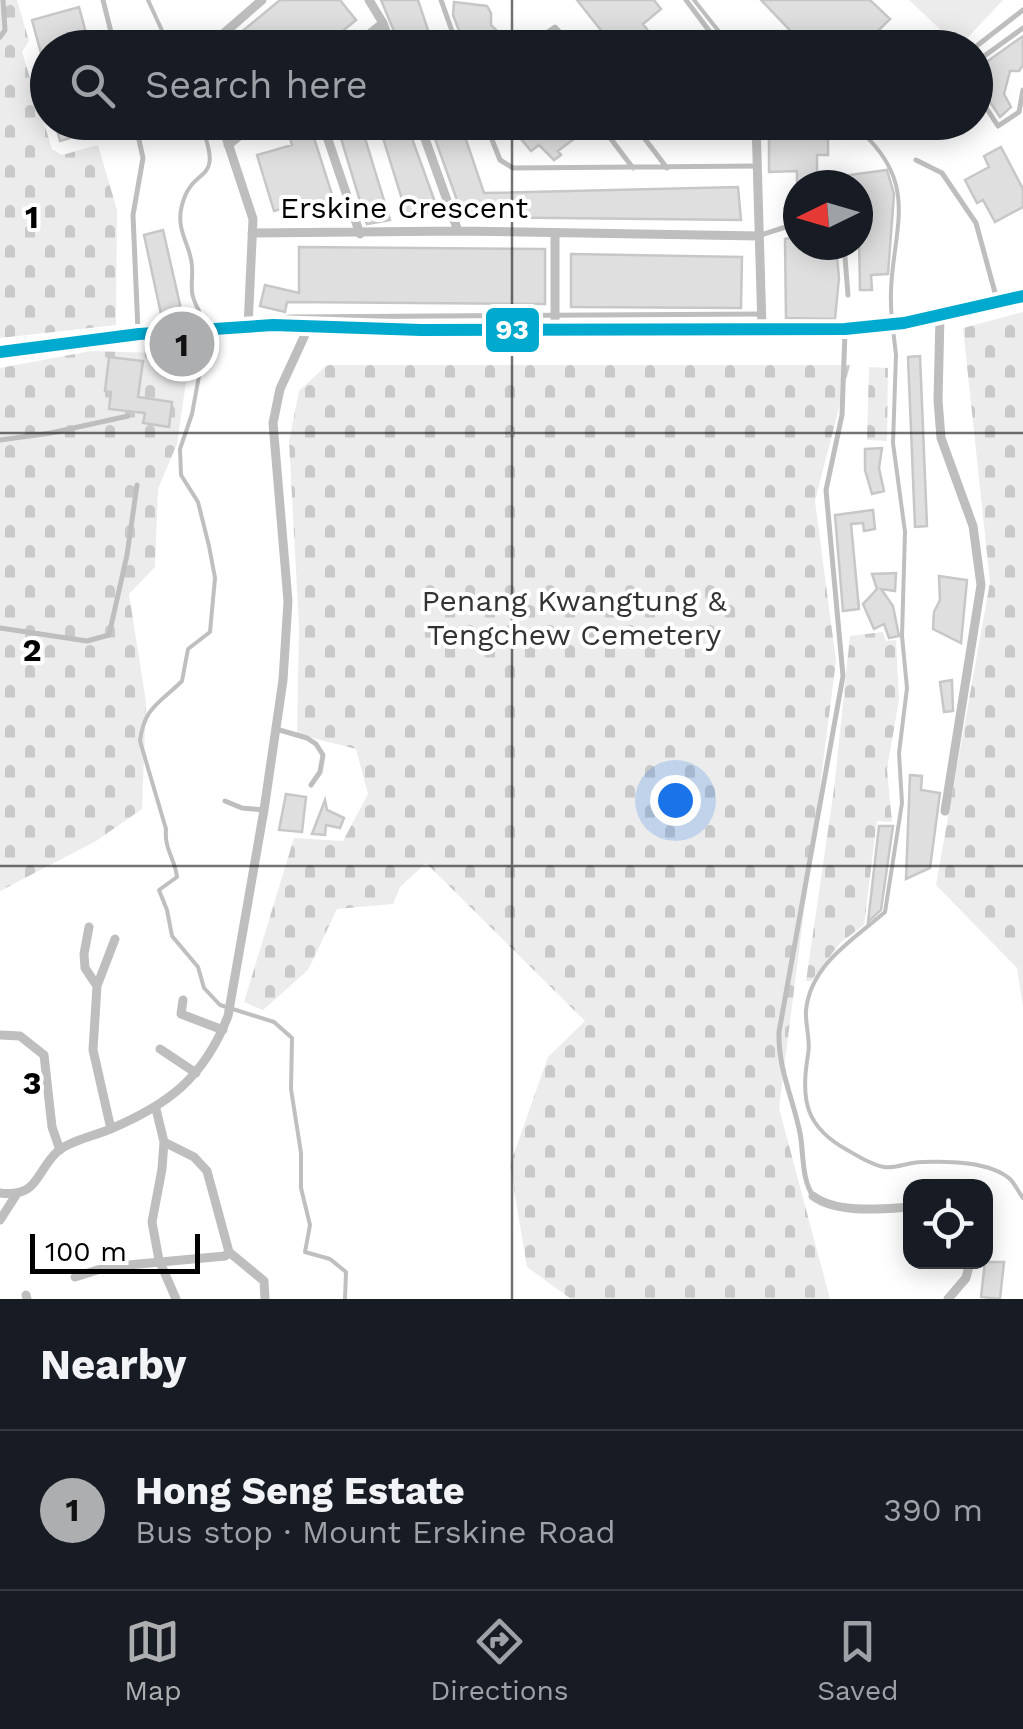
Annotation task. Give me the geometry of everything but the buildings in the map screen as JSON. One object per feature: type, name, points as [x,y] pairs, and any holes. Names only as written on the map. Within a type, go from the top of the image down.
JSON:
[{"type":"main road","points":[[0,352],[138,334],[273,326],[555,323],[845,329],[904,323],[1023,296]]},
{"type":"street","points":[[228,30],[262,0]]},
{"type":"street","points":[[369,0],[386,30]]},
{"type":"street","points":[[374,30],[383,23]]},
{"type":"street","points":[[226,140],[252,216],[248,327]]},
{"type":"street","points":[[228,145],[234,140]]},
{"type":"street","points":[[328,140],[360,234]]},
{"type":"street","points":[[425,140],[458,232]]},
{"type":"street","points":[[756,140],[762,330]]},
{"type":"street","name":"Erskine Crescent","points":[[252,233],[758,236]]},
{"type":"street","name":"Erskine Crescent","points":[[555,234],[555,323]]},
{"type":"street","points":[[940,316],[941,438],[973,526],[981,585],[944,811]]},
{"type":"street","points":[[0,1192],[16,1195],[28,1190],[60,1150],[156,1108],[196,1073],[216,1049],[228,1016],[276,729],[288,601],[273,423],[280,389],[309,326]]},
{"type":"street","points":[[89,927],[84,954],[86,968],[97,986]]},
{"type":"street","points":[[111,1129],[94,1050],[97,986],[115,940]]},
{"type":"street","points":[[183,1000],[181,1014],[222,1030]]},
{"type":"street","points":[[0,1035],[20,1036],[44,1055],[52,1127],[60,1150]]},
{"type":"street","points":[[160,1049],[196,1073]]},
{"type":"street","points":[[156,1108],[164,1142],[152,1222],[160,1260],[176,1299]]},
{"type":"street","points":[[164,1142],[194,1157],[207,1171],[229,1252],[264,1281],[264,1299]]},
{"type":"street","points":[[0,1220],[16,1195]]},
{"type":"street","points":[[813,1196],[826,1204],[842,1206],[903,1207]]},
{"type":"street","points":[[75,1278],[107,1267],[224,1256],[229,1252]]},
{"type":"street","points":[[948,1299],[966,1278],[968,1269]]},
{"type":"lane","points":[[0,37],[5,30],[3,0]]},
{"type":"lane","points":[[103,0],[110,30]]},
{"type":"lane","points":[[441,0],[452,30]]},
{"type":"lane","points":[[686,0],[708,30]]},
{"type":"lane","points":[[993,33],[1023,10]]},
{"type":"lane","points":[[993,50],[1023,28]]},
{"type":"lane","points":[[993,118],[998,126],[1016,116],[1023,90]]},
{"type":"lane","points":[[138,334],[134,215],[143,158],[139,140]]},
{"type":"lane","points":[[492,140],[506,166],[757,166]]},
{"type":"lane","points":[[612,140],[633,168]]},
{"type":"lane","points":[[646,140],[668,168]]},
{"type":"lane","points":[[916,160],[942,173],[976,223],[998,303]]},
{"type":"lane","points":[[758,236],[783,228]]},
{"type":"lane","points":[[845,260],[848,295]]},
{"type":"lane","points":[[273,326],[289,317],[555,323],[762,314]]},
{"type":"lane","points":[[813,1196],[806,1181],[799,1130],[784,1082],[779,1032],[843,676],[826,490],[842,415],[845,329]]},
{"type":"lane","points":[[0,440],[128,416]]},
{"type":"lane","points":[[0,628],[87,641],[109,635],[127,555],[137,485]]},
{"type":"lane","points":[[276,729],[316,744],[323,755],[320,772],[311,785]]},
{"type":"lane","points":[[225,801],[264,810]]},
{"type":"green space","points":[[0,0],[17,0],[29,41],[22,52],[30,78],[30,140],[49,140],[52,149],[62,155],[98,145],[117,210],[116,325],[0,338]]},
{"type":"green space","points":[[909,0],[1003,0],[975,30],[941,30]]},
{"type":"green space","points":[[1023,312],[1023,1007],[1017,968],[936,885],[990,582],[963,328]]},
{"type":"green space","points":[[91,351],[190,354],[177,444],[158,489],[155,567],[129,594],[146,702],[142,809],[96,841],[0,891],[0,368]]},
{"type":"green space","name":"Penang Kwangtung & Tengchew Cemetery","points":[[327,365],[850,365],[815,501],[836,661],[779,1108],[830,1299],[571,1299],[527,1267],[510,1165],[548,1057],[585,1021],[426,863],[400,887],[393,904],[337,909],[308,970],[263,1010],[244,1002],[294,838],[343,841],[368,794],[356,749],[297,734],[299,626],[289,441],[299,391]]},
{"type":"green space","points":[[869,367],[888,368],[887,441],[867,440]]},
{"type":"green space","points":[[883,632],[886,641],[896,640],[899,700],[887,769],[892,822],[877,821],[864,925],[840,943],[811,981],[806,981],[834,789],[850,636]]},
{"type":"waterway","points":[[148,0],[162,30]]},
{"type":"waterway","points":[[694,0],[718,30]]},
{"type":"waterway","points":[[199,311],[192,293],[191,258],[180,214],[187,192],[209,166],[206,140]]},
{"type":"waterway","points":[[869,140],[890,169],[897,192],[892,320]]},
{"type":"waterway","points":[[893,329],[893,443],[905,532],[902,636],[907,688],[899,753],[902,803],[885,912],[835,954],[810,994],[806,1010],[806,1100],[823,1133],[870,1163],[888,1167],[916,1162],[980,1165],[1010,1179],[1023,1198]]},
{"type":"waterway","points":[[200,345],[192,414],[180,449],[181,475],[198,502],[215,578],[210,632],[188,649],[182,681],[154,706],[145,720],[140,741],[177,877],[159,890],[172,936],[198,967],[204,988],[220,1005],[274,1022],[292,1038],[291,1089],[301,1153],[301,1188],[310,1225],[305,1252],[330,1259],[346,1272],[345,1299]]},
{"type":"transit line","name":"93","points":[[0,352],[139,334],[273,325],[421,330],[845,329],[904,323],[1023,296]]},
{"type":"place","name":"Hong Seng Estate","points":[[182,344]]}]
